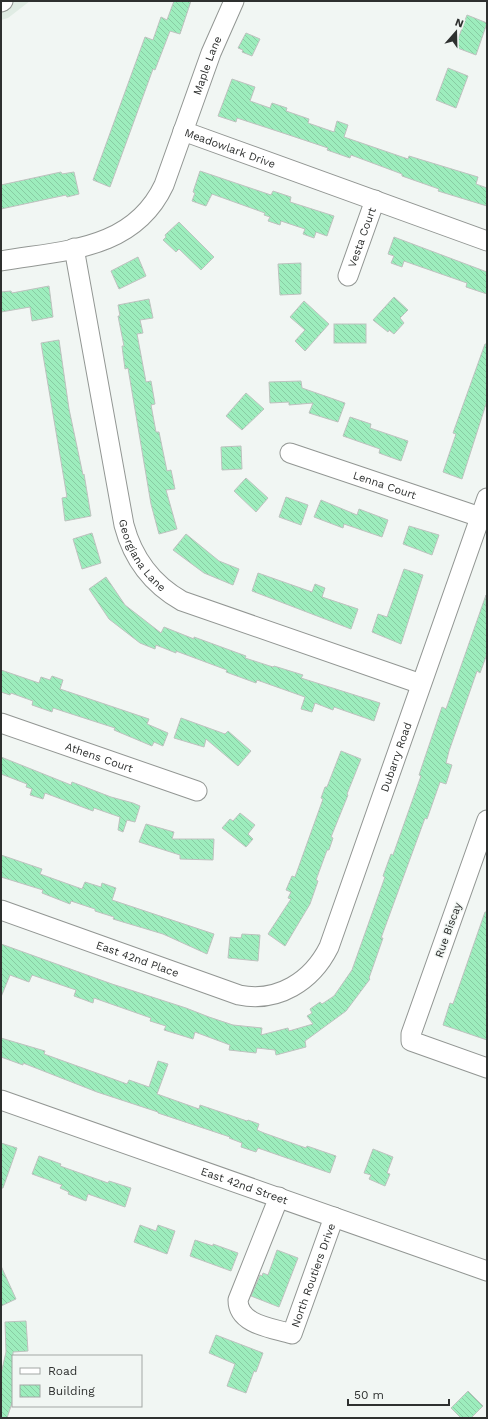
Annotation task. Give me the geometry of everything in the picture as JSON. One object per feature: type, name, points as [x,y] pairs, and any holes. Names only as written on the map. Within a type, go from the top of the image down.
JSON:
[{"type":"street","name":"Maple Lane","points":[[183,131],[211,52],[234,1]]},
{"type":"street","name":"Meadowlark Drive","points":[[1,261],[74,248],[106,240],[129,228],[143,216],[155,201],[164,185],[183,131],[487,241]]},
{"type":"street","name":"Vesta Court","points":[[348,276],[376,200]]},
{"type":"street","name":"Georgiana Lane","points":[[74,248],[124,526],[129,544],[145,570],[161,588],[182,601],[421,684]]},
{"type":"street","name":"Lenna Court","points":[[290,452],[480,518]]},
{"type":"street","name":"Dubarry Road","points":[[277,993],[299,984],[320,962],[329,947],[487,498]]},
{"type":"street","name":"Athens Court","points":[[1,723],[197,791]]},
{"type":"street","name":"Rue Biscay","points":[[487,820],[410,1034],[412,1041],[487,1068]]},
{"type":"street","name":"East 42nd Place","points":[[1,910],[239,995],[258,996],[277,993]]},
{"type":"street","name":"East 42nd Street","points":[[1,1100],[487,1271]]},
{"type":"street","name":"North Routiers Drive","points":[[279,1197],[238,1300],[238,1309],[247,1320],[292,1334],[334,1217]]},
{"type":"shaded area","points":[[1,1],[30,1],[8,18],[1,20]]},
{"type":"building","points":[[174,1],[191,1],[180,34],[170,31],[155,70],[153,69],[110,187],[93,180],[145,37],[153,40],[161,17],[167,20]]},
{"type":"building","points":[[467,15],[487,23],[476,55],[455,47]]},
{"type":"building","points":[[246,33],[260,39],[252,56],[242,52],[243,50],[238,48]]},
{"type":"building","points":[[448,68],[468,76],[456,108],[436,100]]},
{"type":"building","points":[[232,79],[255,87],[250,101],[270,108],[272,103],[287,108],[286,111],[309,119],[308,123],[334,132],[337,121],[348,125],[344,137],[408,159],[409,156],[478,177],[476,184],[487,188],[487,206],[438,191],[439,189],[402,176],[402,174],[351,155],[350,158],[327,150],[328,148],[237,118],[236,122],[218,116]]},
{"type":"building","points":[[200,171],[271,195],[273,191],[291,197],[290,202],[334,216],[327,236],[316,232],[314,238],[303,234],[305,229],[281,221],[280,225],[268,221],[270,217],[264,215],[265,213],[212,194],[206,206],[192,201],[195,193],[193,192]]},
{"type":"building","points":[[61,172],[62,174],[74,172],[79,194],[67,197],[66,195],[1,209],[1,185]]},
{"type":"building","points":[[179,222],[214,257],[201,270],[179,249],[176,252],[163,240],[166,237],[165,235]]},
{"type":"building","points":[[394,237],[487,272],[487,294],[466,287],[467,283],[404,261],[402,267],[391,263],[394,256],[388,254]]},
{"type":"building","points":[[138,257],[146,276],[119,289],[111,271]]},
{"type":"building","points":[[301,263],[301,294],[280,295],[278,264]]},
{"type":"building","points":[[49,286],[53,317],[32,321],[30,307],[1,312],[1,292],[11,291],[12,293]]},
{"type":"building","points":[[394,297],[408,310],[400,318],[404,323],[394,334],[389,330],[388,332],[373,320]]},
{"type":"building","points":[[149,299],[153,318],[140,320],[143,333],[137,334],[146,382],[151,381],[155,404],[151,405],[156,432],[159,432],[167,471],[171,470],[175,489],[166,490],[177,529],[159,534],[151,504],[128,368],[125,369],[122,346],[124,346],[118,316],[120,316],[118,305]]},
{"type":"building","points":[[304,301],[329,324],[305,351],[295,341],[305,330],[290,317]]},
{"type":"building","points":[[334,324],[366,324],[366,343],[334,343]]},
{"type":"building","points":[[59,340],[69,409],[83,475],[84,474],[91,516],[65,521],[62,498],[67,497],[41,343]]},
{"type":"building","points":[[485,344],[487,344],[487,401],[462,479],[443,472],[456,434],[453,433]]},
{"type":"building","points":[[301,381],[302,388],[345,403],[338,422],[309,413],[313,403],[289,405],[289,402],[270,403],[269,382]]},
{"type":"building","points":[[246,393],[264,409],[242,430],[226,416]]},
{"type":"building","points":[[350,417],[371,424],[370,428],[408,441],[401,461],[379,453],[380,449],[343,436]]},
{"type":"building","points":[[241,446],[242,469],[222,470],[221,447]]},
{"type":"building","points":[[246,478],[268,498],[256,512],[234,491]]},
{"type":"building","points":[[286,497],[308,505],[301,525],[279,517]]},
{"type":"building","points":[[321,500],[357,515],[359,509],[388,520],[382,537],[344,524],[343,528],[314,517]]},
{"type":"building","points":[[409,526],[439,535],[432,555],[403,544]]},
{"type":"building","points":[[92,533],[101,563],[82,569],[73,539]]},
{"type":"building","points":[[186,534],[219,561],[239,569],[233,585],[204,573],[173,550]]},
{"type":"building","points":[[404,569],[423,575],[401,644],[372,632],[378,614],[387,617]]},
{"type":"building","points":[[258,573],[312,592],[315,584],[325,588],[322,597],[358,609],[351,629],[252,591]]},
{"type":"building","points":[[106,577],[125,605],[161,633],[164,627],[194,639],[194,637],[246,656],[245,658],[303,675],[301,678],[380,703],[374,721],[334,707],[333,710],[315,703],[312,712],[301,709],[305,697],[257,680],[256,683],[226,672],[227,670],[176,651],[176,653],[156,645],[155,649],[140,643],[109,619],[89,589]]},
{"type":"building","points":[[486,595],[487,654],[480,673],[477,671],[449,751],[446,763],[452,765],[446,784],[440,782],[427,819],[425,818],[381,938],[383,938],[369,978],[370,979],[346,1011],[305,1041],[306,1047],[276,1055],[275,1050],[257,1048],[256,1053],[229,1050],[230,1045],[195,1032],[193,1039],[164,1030],[166,1026],[150,1021],[151,1018],[94,998],[93,1003],[74,996],[76,990],[32,975],[29,982],[10,975],[1,997],[1,944],[233,1025],[262,1028],[261,1035],[288,1028],[289,1031],[313,1024],[307,1016],[312,1013],[310,1009],[320,1002],[322,1004],[334,996],[352,970],[385,877],[383,876],[391,854],[393,855],[421,776],[419,775],[442,707],[446,709]]},
{"type":"building","points":[[1,670],[39,683],[41,677],[50,680],[52,676],[63,680],[60,689],[149,719],[147,724],[168,733],[163,746],[154,742],[152,746],[114,730],[115,728],[53,708],[52,712],[32,705],[33,701],[11,693],[10,695],[1,692]]},
{"type":"building","points":[[181,718],[225,734],[228,731],[251,751],[238,766],[206,739],[204,747],[174,738]]},
{"type":"building","points":[[341,751],[361,759],[331,837],[333,838],[316,880],[318,881],[310,904],[285,946],[268,934],[291,899],[288,898],[291,892],[286,890],[292,876],[295,877],[323,799],[321,798],[325,787],[327,787]]},
{"type":"building","points":[[1,757],[71,785],[72,782],[140,806],[135,822],[127,820],[123,832],[118,830],[120,817],[94,808],[93,811],[45,793],[43,799],[30,795],[32,789],[26,787],[27,784],[1,774]]},
{"type":"building","points":[[240,813],[255,825],[248,834],[253,839],[246,847],[222,828],[230,819],[233,821]]},
{"type":"building","points":[[146,824],[174,832],[172,839],[214,839],[213,860],[180,859],[180,855],[139,842]]},
{"type":"building","points":[[1,855],[42,869],[40,874],[82,889],[85,882],[101,887],[102,883],[116,888],[112,900],[214,934],[207,954],[163,934],[113,919],[114,917],[71,901],[70,904],[42,893],[43,890],[1,877]]},
{"type":"building","points":[[485,912],[487,912],[487,1040],[443,1025],[450,1003],[453,1004]]},
{"type":"building","points":[[242,934],[260,935],[258,961],[228,958],[230,937],[241,938]]},
{"type":"building","points":[[1,1038],[45,1051],[44,1054],[127,1084],[129,1080],[149,1087],[158,1061],[168,1064],[157,1094],[199,1109],[200,1105],[247,1121],[248,1120],[259,1124],[257,1130],[264,1133],[306,1148],[307,1146],[336,1156],[330,1173],[258,1148],[256,1152],[241,1147],[242,1143],[229,1138],[230,1137],[97,1092],[23,1063],[23,1065],[1,1057]]},
{"type":"building","points":[[1,1143],[17,1148],[3,1188],[1,1188]]},
{"type":"building","points":[[373,1149],[393,1157],[387,1173],[390,1174],[385,1186],[369,1179],[371,1175],[364,1173]]},
{"type":"building","points":[[39,1156],[61,1164],[60,1166],[108,1183],[109,1181],[131,1188],[125,1207],[88,1194],[86,1201],[68,1194],[69,1192],[60,1188],[62,1185],[32,1174]]},
{"type":"building","points":[[140,1225],[156,1231],[158,1225],[175,1231],[167,1254],[134,1242]]},
{"type":"building","points":[[195,1240],[213,1246],[213,1244],[238,1253],[231,1271],[190,1256]]},
{"type":"building","points":[[277,1250],[298,1258],[279,1307],[251,1296],[260,1275],[262,1276],[263,1273],[268,1275]]},
{"type":"building","points":[[1,1266],[16,1299],[1,1306]]},
{"type":"building","points":[[26,1321],[28,1351],[13,1352],[12,1403],[7,1418],[1,1418],[1,1374],[6,1352],[5,1322]]},
{"type":"building","points":[[216,1335],[263,1353],[256,1372],[254,1371],[246,1393],[227,1386],[235,1364],[209,1353]]},
{"type":"building","points":[[468,1391],[483,1406],[471,1418],[461,1418],[451,1408]]}]
